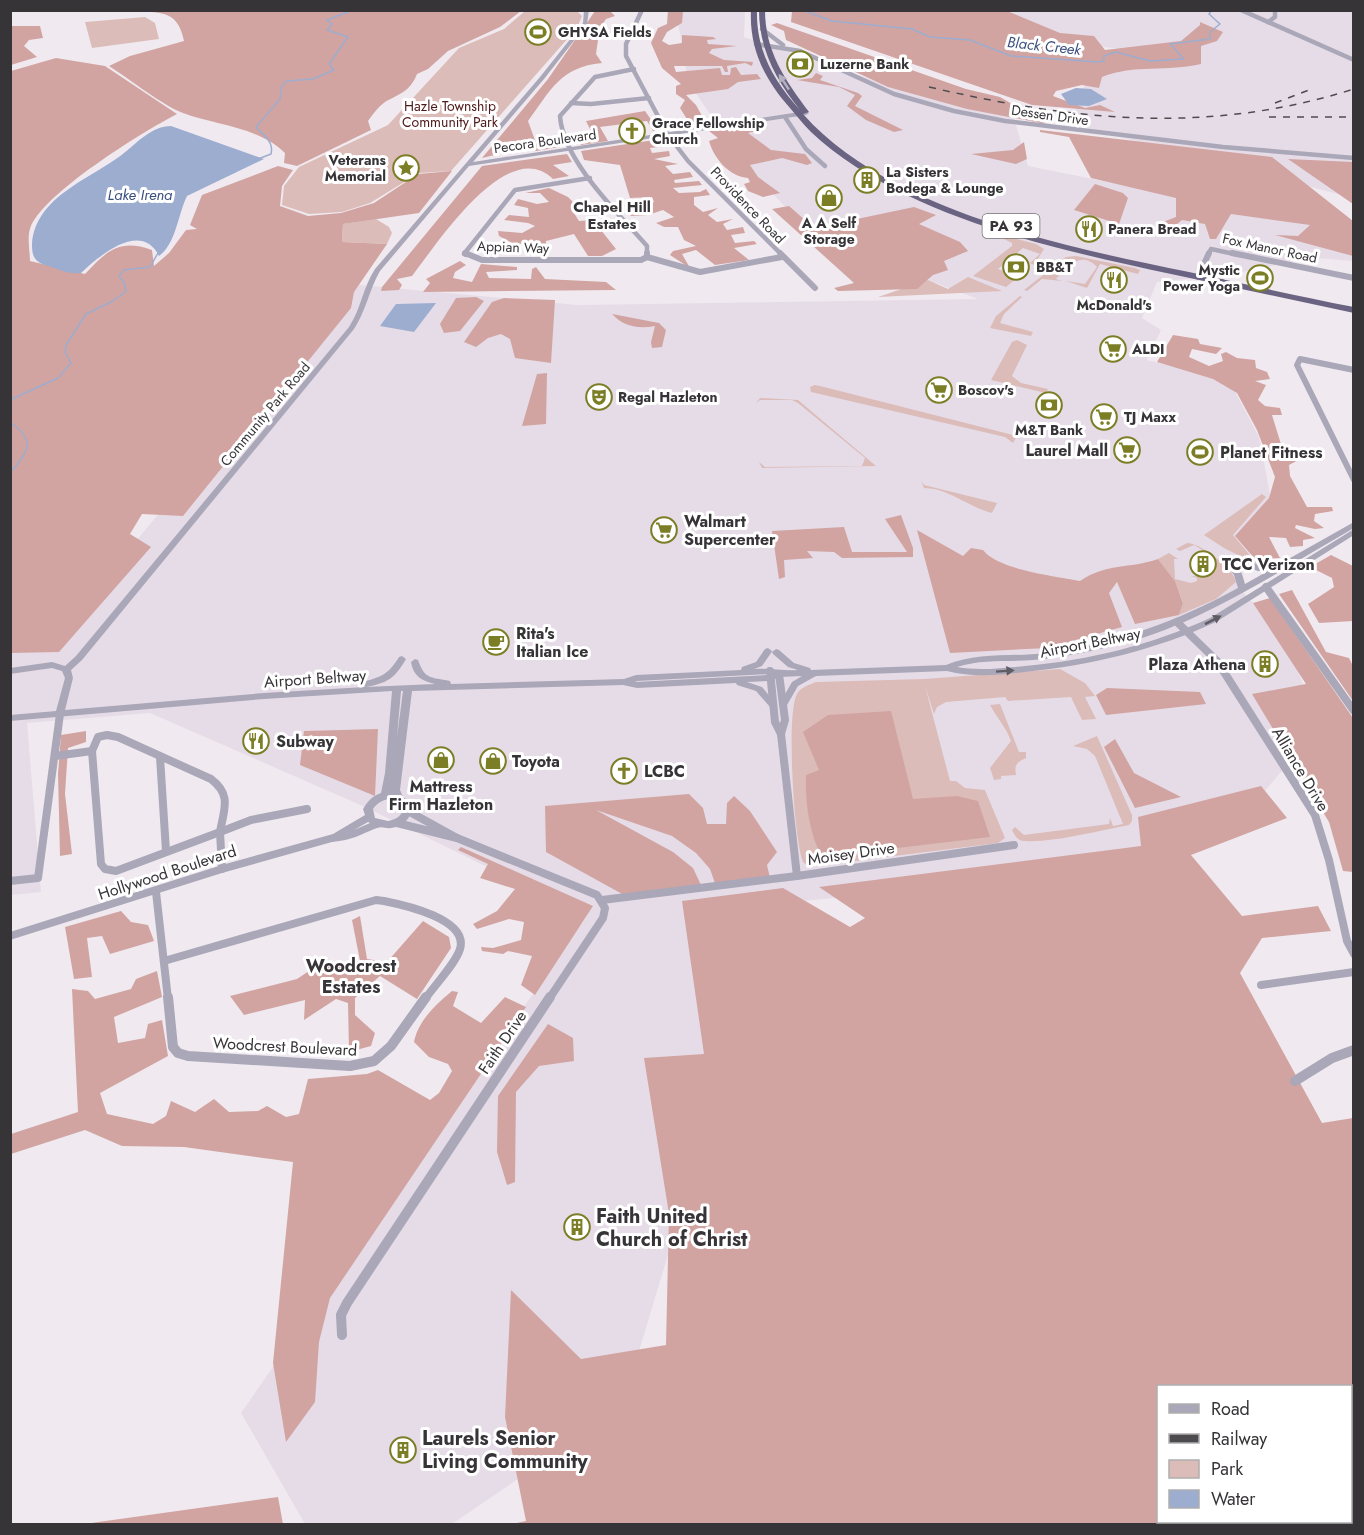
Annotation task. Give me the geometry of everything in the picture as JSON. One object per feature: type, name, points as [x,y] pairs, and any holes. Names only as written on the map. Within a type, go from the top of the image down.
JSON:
[{"type":"highway","name":"PA 93","points":[[754,10],[753,26],[760,44],[765,70],[802,114],[875,166],[956,206],[1068,243],[1199,275],[1353,304]]},
{"type":"highway","name":"PA 93","points":[[762,10],[760,44],[802,114]]},
{"type":"highway","name":"PA 93","points":[[1199,275],[1353,310]]},
{"type":"street","name":"Community Park Road","points":[[66,669],[79,658],[352,328],[363,309],[377,270],[567,46],[585,23],[587,10]]},
{"type":"street","name":"Providence Road","points":[[642,10],[625,49],[668,135],[688,161],[815,288]]},
{"type":"street","points":[[1241,10],[1353,60]]},
{"type":"street","points":[[1268,22],[1275,17],[1275,10]]},
{"type":"street","points":[[762,29],[774,39],[796,49]]},
{"type":"street","name":"Dessen Drive","points":[[760,44],[796,49],[894,94],[954,111],[1005,122],[1223,147],[1353,158]]},
{"type":"street","points":[[768,55],[775,50],[796,49]]},
{"type":"street","points":[[634,69],[595,77],[560,116],[558,124],[571,150],[590,178],[647,246],[647,256],[700,272],[782,256]]},
{"type":"street","points":[[571,103],[591,105],[649,98]]},
{"type":"street","name":"Pecora Boulevard","points":[[466,165],[802,114]]},
{"type":"street","points":[[784,117],[806,150],[825,166]]},
{"type":"street","name":"Appian Way","points":[[590,178],[515,190],[464,254],[482,261],[640,260],[647,256]]},
{"type":"street","name":"Fox Manor Road","points":[[1199,275],[1212,249],[1353,278]]},
{"type":"street","points":[[1212,290],[1222,282]]},
{"type":"street","points":[[1353,370],[1311,360],[1298,360],[1297,364],[1353,480]]},
{"type":"street","name":"Airport Beltway","points":[[947,668],[959,662],[1039,657],[1093,647],[1177,622],[1243,590],[1353,524]]},
{"type":"street","name":"Airport Beltway","points":[[10,718],[264,696],[396,688],[623,682],[637,685],[773,674],[947,668],[964,674],[1052,666],[1120,655],[1188,632],[1229,611],[1353,531]]},
{"type":"street","points":[[1243,590],[1234,563],[1276,570]]},
{"type":"street","points":[[1266,587],[1353,711]]},
{"type":"street","name":"Alliance Drive","points":[[1177,622],[1217,661],[1316,815],[1329,860],[1347,941],[1353,954]]},
{"type":"street","points":[[700,679],[750,668],[759,664],[772,652],[791,665],[818,672]]},
{"type":"street","points":[[264,696],[380,681],[393,675],[402,659]]},
{"type":"street","points":[[415,662],[415,669],[420,675],[437,681],[473,687]]},
{"type":"street","points":[[10,671],[52,665],[66,669],[69,678],[60,714],[38,878],[10,881]]},
{"type":"street","points":[[784,703],[795,684],[818,672]]},
{"type":"street","name":"Moisey Drive","points":[[773,674],[784,703],[785,720],[781,734]]},
{"type":"street","name":"Moisey Drive","points":[[773,674],[775,722],[781,734],[797,876],[1014,845]]},
{"type":"street","points":[[700,679],[750,685],[759,689],[773,705]]},
{"type":"street","points":[[385,796],[390,773],[396,688]]},
{"type":"street","points":[[408,688],[395,791],[406,801],[408,811],[419,820],[451,831],[457,838]]},
{"type":"street","points":[[393,720],[398,724],[397,738],[401,745]]},
{"type":"street","points":[[222,869],[220,831],[227,799],[223,787],[211,779],[160,758],[118,737],[107,735],[98,737],[92,751],[101,864],[105,869],[116,871],[166,851],[220,831],[251,820],[307,809]]},
{"type":"street","points":[[55,756],[92,751]]},
{"type":"street","points":[[160,758],[166,851]]},
{"type":"street","points":[[399,796],[385,796],[370,806],[369,817],[378,825],[411,824],[447,838],[457,838],[597,895],[602,900],[797,876]]},
{"type":"street","points":[[397,823],[408,811]]},
{"type":"street","name":"Hollywood Boulevard","points":[[332,838],[369,817]]},
{"type":"street","name":"Hollywood Boulevard","points":[[10,936],[156,892],[222,869],[332,838],[348,837],[378,825]]},
{"type":"street","name":"Woodcrest Boulevard","points":[[156,892],[173,1047],[178,1053],[188,1056],[350,1066],[374,1061],[391,1046],[460,951],[461,942],[458,933],[451,925],[399,903],[376,900],[164,962]]},
{"type":"street","name":"Faith Drive","points":[[342,1335],[341,1314],[347,1303],[603,918],[605,908],[602,900]]},
{"type":"street","points":[[1262,985],[1353,972]]},
{"type":"street","points":[[1295,1081],[1332,1058],[1353,1050]]},
{"type":"shaded area","points":[[521,10],[500,27],[448,51],[428,69],[417,74],[407,89],[385,102],[376,111],[368,121],[371,130],[297,166],[284,163],[285,153],[263,137],[175,110],[109,66],[130,56],[184,41],[178,24],[168,15],[137,11]]},
{"type":"shaded area","points":[[668,10],[683,11],[682,23],[667,32],[662,41],[669,45],[682,43],[682,35],[713,37],[716,39],[707,40],[708,44],[737,46],[712,49],[709,53],[724,60],[753,62],[752,66],[745,63],[727,66],[728,72],[725,72],[722,66],[674,66],[676,72],[720,68],[722,75],[730,75],[731,68],[736,67],[741,75],[757,74],[761,79],[738,82],[728,89],[686,95],[696,105],[707,125],[678,129],[674,127],[690,124],[680,108],[685,100],[676,94],[676,86],[681,84],[662,68],[651,43],[658,28],[667,24]]},
{"type":"shaded area","points":[[595,11],[610,11],[615,16],[595,27],[602,35],[598,40],[596,54],[602,63],[576,69],[566,75],[550,90],[528,121],[536,143],[542,148],[560,145],[560,147],[536,151],[523,141],[502,142],[495,150],[499,154],[482,158],[548,79]]},
{"type":"shaded area","points":[[676,11],[745,11],[744,37],[917,95],[1013,115],[1028,166],[1353,231],[1353,261],[1303,257],[1295,261],[1233,274],[1157,282],[1142,318],[1161,330],[1147,360],[1229,380],[1259,437],[1270,494],[1238,587],[1285,636],[1319,727],[1253,805],[1081,876],[702,910],[724,1068],[622,1408],[452,1524],[305,1524],[241,1413],[587,916],[365,807],[150,713],[27,723],[41,892],[11,895],[10,634],[50,645],[349,284],[578,305],[978,299],[812,236],[736,154],[688,81]]},
{"type":"shaded area","points":[[792,11],[1007,11],[1060,33],[1094,36],[1105,50],[1181,41],[1200,25],[1200,22],[1223,32],[1217,41],[1201,46],[1201,64],[1114,73],[1102,77],[1099,88],[1082,85],[1056,91],[1053,96],[1085,108],[1100,105],[1115,112],[1032,105],[791,22]]},
{"type":"shaded area","points":[[987,11],[1353,11],[1353,198],[1070,124],[1087,79],[1145,52],[1063,42]]},
{"type":"shaded area","points":[[777,23],[966,89],[1000,97],[1046,124],[967,109],[888,87],[786,40],[784,31],[771,25]]},
{"type":"shaded area","points":[[11,26],[40,26],[43,38],[29,40],[24,46],[37,57],[11,65]]},
{"type":"shaded area","points":[[56,58],[105,66],[177,114],[95,165],[53,199],[38,215],[30,229],[30,261],[85,274],[114,249],[131,246],[152,250],[154,266],[169,253],[186,230],[197,229],[190,225],[202,195],[278,166],[293,170],[282,186],[280,206],[308,216],[341,213],[374,203],[418,174],[452,171],[419,213],[343,224],[342,242],[387,244],[354,292],[351,308],[183,516],[142,514],[130,534],[151,547],[59,652],[11,653],[11,71]]},
{"type":"shaded area","points":[[816,73],[823,76],[820,80],[858,93],[862,96],[855,106],[903,130],[894,132],[866,120],[847,106],[855,95],[839,87],[797,80],[812,78]]},
{"type":"shaded area","points":[[645,111],[659,131],[653,131],[647,121],[600,127],[608,141],[581,145],[579,142],[595,139],[586,121]]},
{"type":"shaded area","points":[[762,123],[767,128],[748,133],[771,150],[805,154],[812,163],[807,165],[782,158],[750,165],[758,177],[780,193],[763,197],[748,191],[744,184],[750,182],[748,178],[729,171],[711,148],[709,141],[718,138],[709,131]]},
{"type":"shaded area","points":[[1040,130],[1272,157],[1353,221],[1353,256],[1275,235],[1298,236],[1310,225],[1231,214],[1216,239],[1210,239],[1205,224],[1182,220],[1171,229],[1158,224],[1176,217],[1176,198],[1091,178],[1069,137],[1040,132]]},
{"type":"shaded area","points":[[661,139],[666,146],[650,148],[652,153],[669,151],[670,156],[654,159],[678,164],[665,166],[673,174],[690,172],[693,177],[674,180],[675,183],[699,181],[702,185],[673,188],[679,193],[700,192],[706,189],[710,195],[694,197],[694,205],[703,212],[718,208],[708,215],[717,222],[733,219],[723,224],[727,230],[743,227],[745,233],[731,235],[735,243],[754,241],[757,244],[734,248],[749,260],[715,265],[696,250],[682,254],[690,268],[670,255],[673,251],[696,246],[684,240],[678,227],[664,227],[656,223],[674,217],[663,210],[648,215],[631,216],[624,205],[637,209],[654,202],[652,197],[630,198],[620,165],[584,160],[581,151]]},
{"type":"shaded area","points":[[1024,142],[1027,159],[1016,164],[971,154],[1013,150]]},
{"type":"shaded area","points":[[567,154],[572,162],[553,165],[569,176],[553,179],[535,169],[515,171],[495,182],[455,220],[412,276],[397,279],[402,285],[399,290],[381,291],[482,166]]},
{"type":"shaded area","points":[[1288,159],[1353,162],[1353,204]]},
{"type":"shaded area","points":[[1095,184],[1123,193],[1128,198],[1119,224],[1074,210]]},
{"type":"shaded area","points":[[549,188],[568,197],[579,208],[597,204],[601,206],[574,213],[579,221],[593,220],[616,249],[602,256],[588,256],[574,234],[546,241],[545,249],[538,249],[531,243],[514,244],[499,236],[498,231],[522,233],[535,226],[504,220],[509,215],[529,217],[528,208],[514,205],[518,199],[537,204],[549,202],[540,193],[525,193]]},
{"type":"shaded area","points":[[789,206],[814,228],[914,207],[936,215],[919,224],[960,242],[968,251],[944,261],[948,270],[933,275],[917,289],[838,291],[834,288],[854,283],[772,209]]},
{"type":"shaded area","points":[[460,261],[466,265],[455,272],[453,278],[472,282],[481,264],[517,267],[517,270],[486,272],[489,278],[531,279],[532,269],[536,267],[545,279],[606,282],[616,290],[423,292],[430,283],[426,279]]},
{"type":"shaded area","points":[[476,297],[484,301],[460,331],[444,333],[440,324],[456,298]]},
{"type":"shaded area","points":[[504,298],[555,300],[551,363],[515,358],[510,339],[501,334],[488,338],[476,347],[464,342],[492,302]]},
{"type":"shaded area","points":[[612,314],[659,323],[666,330],[662,347],[652,348],[651,342],[655,326],[632,326]]},
{"type":"shaded area","points":[[1173,335],[1198,339],[1200,344],[1222,348],[1216,354],[1192,349],[1189,357],[1209,366],[1223,361],[1221,354],[1226,352],[1237,358],[1255,360],[1256,368],[1267,372],[1270,379],[1255,381],[1266,385],[1258,400],[1265,406],[1280,408],[1282,415],[1272,415],[1284,454],[1304,457],[1289,465],[1290,476],[1307,507],[1332,507],[1333,511],[1315,514],[1314,521],[1324,528],[1315,529],[1296,525],[1295,528],[1315,538],[1303,540],[1303,546],[1290,547],[1286,538],[1269,537],[1280,558],[1255,559],[1235,536],[1269,498],[1275,477],[1257,430],[1237,393],[1213,379],[1157,362]]},
{"type":"shaded area","points":[[547,373],[546,424],[522,426],[537,374]]},
{"type":"shaded area","points":[[901,515],[913,548],[913,557],[842,558],[834,552],[807,551],[813,558],[784,560],[785,577],[779,579],[772,531],[844,527],[852,552],[907,552],[885,519]]},
{"type":"shaded area","points":[[917,530],[963,556],[971,548],[983,550],[1001,563],[1080,581],[1099,571],[1158,559],[1175,581],[1183,603],[1179,615],[1135,624],[1117,582],[1109,593],[1122,627],[1047,648],[950,653]]},
{"type":"shaded area","points":[[1331,555],[1353,566],[1353,621],[1319,623],[1308,604],[1334,587],[1332,578],[1310,567]]},
{"type":"shaded area","points":[[1292,590],[1326,652],[1349,658],[1353,666],[1353,701],[1279,594]]},
{"type":"shaded area","points":[[1270,598],[1353,718],[1353,872],[1343,871],[1329,822],[1252,694],[1306,684],[1253,603]]},
{"type":"shaded area","points":[[1107,688],[1200,692],[1206,704],[1106,715],[1096,695]]},
{"type":"shaded area","points":[[891,711],[913,799],[957,796],[978,801],[990,837],[822,857],[811,828],[806,785],[806,775],[819,770],[803,732],[828,715]]},
{"type":"shaded area","points":[[378,729],[375,796],[300,765],[304,731]]},
{"type":"shaded area","points":[[86,731],[86,742],[68,748],[65,794],[72,854],[60,856],[58,774],[61,735]]},
{"type":"shaded area","points":[[1115,739],[1134,773],[1181,797],[1135,808],[1104,747]]},
{"type":"shaded area","points":[[1261,786],[1287,818],[1191,855],[1242,916],[1318,906],[1331,931],[1262,938],[1240,973],[1322,1123],[1353,1118],[1353,1524],[512,1524],[526,1521],[505,1417],[511,1290],[581,1359],[666,1345],[669,1214],[644,1058],[704,1054],[682,901],[783,888],[850,927],[865,918],[819,887],[1141,846],[1138,817]]},
{"type":"shaded area","points":[[689,794],[703,808],[707,824],[726,824],[727,803],[734,796],[750,811],[777,852],[767,865],[771,882],[716,886],[710,869],[696,853],[672,836],[596,810],[673,852],[693,868],[701,885],[624,895],[546,852],[545,806]]},
{"type":"shaded area","points":[[461,847],[593,906],[535,995],[521,985],[532,956],[508,951],[503,954],[482,951],[481,947],[493,948],[521,940],[524,922],[509,919],[477,929],[473,924],[497,911],[515,889],[480,878],[488,864],[458,850]]},
{"type":"shaded area","points":[[121,911],[131,922],[148,925],[154,941],[110,954],[102,936],[87,938],[92,977],[74,979],[65,927]]},
{"type":"shaded area","points":[[360,916],[367,959],[387,962],[423,921],[449,937],[451,948],[417,999],[380,976],[355,998],[355,1015],[375,1033],[371,1046],[349,1052],[348,1003],[336,999],[304,1020],[305,1000],[244,1015],[230,996],[297,979],[327,959],[346,969],[360,961],[352,920]]},
{"type":"shaded area","points":[[157,971],[162,997],[114,1017],[118,1043],[145,1038],[148,1024],[162,1020],[168,1056],[100,1093],[107,1114],[153,1124],[166,1116],[171,1101],[195,1112],[214,1099],[229,1112],[258,1111],[267,1106],[286,1117],[299,1114],[308,1079],[367,1074],[378,1070],[430,1100],[439,1093],[452,1071],[448,1064],[429,1057],[414,1042],[419,1027],[440,1002],[452,991],[458,992],[453,1006],[481,1023],[505,997],[526,1007],[330,1298],[319,1342],[315,1402],[286,1442],[273,1363],[293,1162],[184,1147],[122,1146],[85,1130],[11,1154],[11,1134],[78,1112],[72,989],[88,991],[95,999],[131,989],[136,979]]},
{"type":"shaded area","points":[[548,1024],[573,1038],[574,1061],[539,1066],[516,1092],[515,1182],[507,1185],[497,1152],[498,1096]]},
{"type":"shaded area","points":[[278,1497],[283,1524],[84,1524]]},
{"type":"green space","name":"Hazle Township Community Park","points":[[525,11],[577,11],[582,16],[577,28],[451,171],[419,173],[370,203],[342,212],[309,214],[282,205],[284,186],[299,167],[388,125],[459,48],[504,29]]},
{"type":"green space","points":[[145,17],[155,23],[159,39],[92,48],[85,22]]},
{"type":"green space","points":[[376,219],[389,227],[392,233],[387,244],[342,242],[343,224]]},
{"type":"green space","points":[[1005,236],[1036,244],[1044,249],[1034,265],[1030,263],[1040,254],[1023,248],[998,269],[1018,277],[1006,287],[973,276],[1012,246],[1012,243],[1004,239]]},
{"type":"green space","points":[[1076,256],[1140,270],[1138,274],[1100,264],[1087,288],[1066,281],[1085,284],[1097,267],[1091,262],[1080,260],[1069,265],[1056,279],[1062,281],[1042,279],[1027,291],[1024,290],[1066,257]]},
{"type":"green space","points":[[968,277],[1002,291],[878,297],[928,280],[948,289]]},
{"type":"green space","points":[[1020,296],[1022,297],[1004,314],[1000,323],[1033,332],[1031,336],[990,328],[996,316]]},
{"type":"green space","points":[[1017,340],[1027,345],[1012,376],[1021,383],[1048,389],[1046,393],[991,380],[1012,342]]},
{"type":"green space","points":[[815,385],[1017,436],[1013,443],[1005,437],[811,392],[810,387]]},
{"type":"green space","points":[[760,398],[798,400],[876,466],[762,468],[759,462],[765,467],[862,466],[865,458],[798,403],[792,400],[760,400],[756,403]]},
{"type":"green space","points":[[921,481],[924,485],[997,503],[992,513],[950,494],[924,488]]},
{"type":"green space","points":[[1262,494],[1266,497],[1233,535],[1258,565],[1204,535]]},
{"type":"green space","points":[[1187,543],[1193,544],[1200,547],[1216,558],[1229,570],[1236,582],[1216,599],[1179,615],[1183,602],[1175,581],[1158,559],[1169,553],[1178,559],[1174,559],[1175,579],[1191,583],[1197,581],[1197,578],[1191,576],[1207,577],[1212,574],[1209,554],[1194,545],[1180,551],[1176,549]]},
{"type":"green space","points":[[1060,669],[1085,683],[1095,696],[1085,697],[1096,719],[1082,720],[1071,697],[1008,701],[1005,697],[946,702],[937,707],[934,714],[925,686],[950,781],[956,781],[965,788],[985,790],[1005,838],[998,843],[823,865],[807,865],[803,862],[794,805],[792,725],[797,694],[805,686],[816,682],[924,679]]},
{"type":"green space","points":[[1000,704],[1019,752],[1026,752],[1026,758],[1017,764],[1016,775],[1001,776],[1001,779],[994,780],[990,768],[1011,741],[990,705]]},
{"type":"green space","points":[[1097,736],[1132,815],[1129,825],[1049,840],[1023,841],[1019,839],[1012,830],[1015,827],[1024,835],[1109,824],[1110,818],[1113,826],[1123,824],[1095,756],[1087,749],[1073,746]]},
{"type":"water","points":[[1076,88],[1091,89],[1107,99],[1089,106],[1069,105],[1061,94]]},
{"type":"water","name":"Lake Irena","points":[[171,126],[264,159],[187,196],[173,236],[165,251],[159,256],[151,246],[142,241],[131,241],[98,258],[81,273],[63,271],[38,262],[33,255],[32,244],[36,227],[54,201],[124,153],[146,135]]},
{"type":"water","points":[[436,303],[414,332],[380,326],[396,304]]},
{"type":"waterway","points":[[258,159],[271,154],[272,149],[268,139],[256,127],[280,99],[282,85],[287,81],[313,79],[334,70],[329,64],[348,37],[327,30],[332,24],[327,20],[353,10]]},
{"type":"waterway","name":"Black Creek","points":[[802,10],[832,21],[912,29],[930,37],[970,40],[1011,56],[1099,62],[1104,61],[1104,56],[1116,52],[1150,61],[1184,59],[1170,44],[1210,39],[1210,32],[1220,24],[1209,14],[1212,10]]},
{"type":"waterway","points":[[10,400],[58,378],[71,363],[65,352],[66,345],[86,314],[113,301],[126,291],[124,282],[119,277],[124,270],[150,267],[158,253]]},
{"type":"waterway","points":[[10,422],[24,435],[27,446],[22,459],[10,473]]},
{"type":"railway","points":[[929,87],[1037,108],[1090,115],[1142,118],[1194,118],[1246,113],[1300,104],[1354,89]]},
{"type":"railway","points":[[1275,103],[1314,88]]},
{"type":"railway","points":[[1269,117],[1354,117]]},
{"type":"place","name":"GHYSA Fields","points":[[538,32]]},
{"type":"place","name":"Luzerne Bank","points":[[800,64]]},
{"type":"place","name":"Grace Fellowship Church","points":[[632,131]]},
{"type":"place","name":"Veterans Memorial","points":[[406,168]]},
{"type":"place","name":"La Sisters Bodega & Lounge","points":[[867,180]]},
{"type":"place","name":"A A Self Storage","points":[[829,198]]},
{"type":"place","name":"Panera Bread","points":[[1089,229]]},
{"type":"place","name":"BB&T","points":[[1016,267]]},
{"type":"place","name":"Mystic Power Yoga","points":[[1260,278]]},
{"type":"place","name":"McDonald's","points":[[1114,280]]},
{"type":"place","name":"ALDI","points":[[1113,349]]},
{"type":"place","name":"Boscov's","points":[[939,390]]},
{"type":"place","name":"Regal Hazleton","points":[[599,397]]},
{"type":"place","name":"M&T Bank","points":[[1049,405]]},
{"type":"place","name":"TJ Maxx","points":[[1104,417]]},
{"type":"place","name":"Laurel Mall","points":[[1127,450]]},
{"type":"place","name":"Planet Fitness","points":[[1200,452]]},
{"type":"place","name":"Walmart Supercenter","points":[[664,530]]},
{"type":"place","name":"TCC Verizon","points":[[1203,564]]},
{"type":"place","name":"Rita's Italian Ice","points":[[496,642]]},
{"type":"place","name":"Plaza Athena","points":[[1265,664]]},
{"type":"place","name":"Subway","points":[[256,741]]},
{"type":"place","name":"Mattress Firm Hazleton","points":[[441,760]]},
{"type":"place","name":"Toyota","points":[[493,761]]},
{"type":"place","name":"LCBC","points":[[624,771]]},
{"type":"place","name":"Faith United Church of Christ","points":[[577,1227]]},
{"type":"place","name":"Laurels Senior Living Community","points":[[403,1450]]},
{"type":"district","name":"Chapel Hill Estates","points":[[612,216]]},
{"type":"district","name":"Woodcrest Estates","points":[[351,976]]}]
